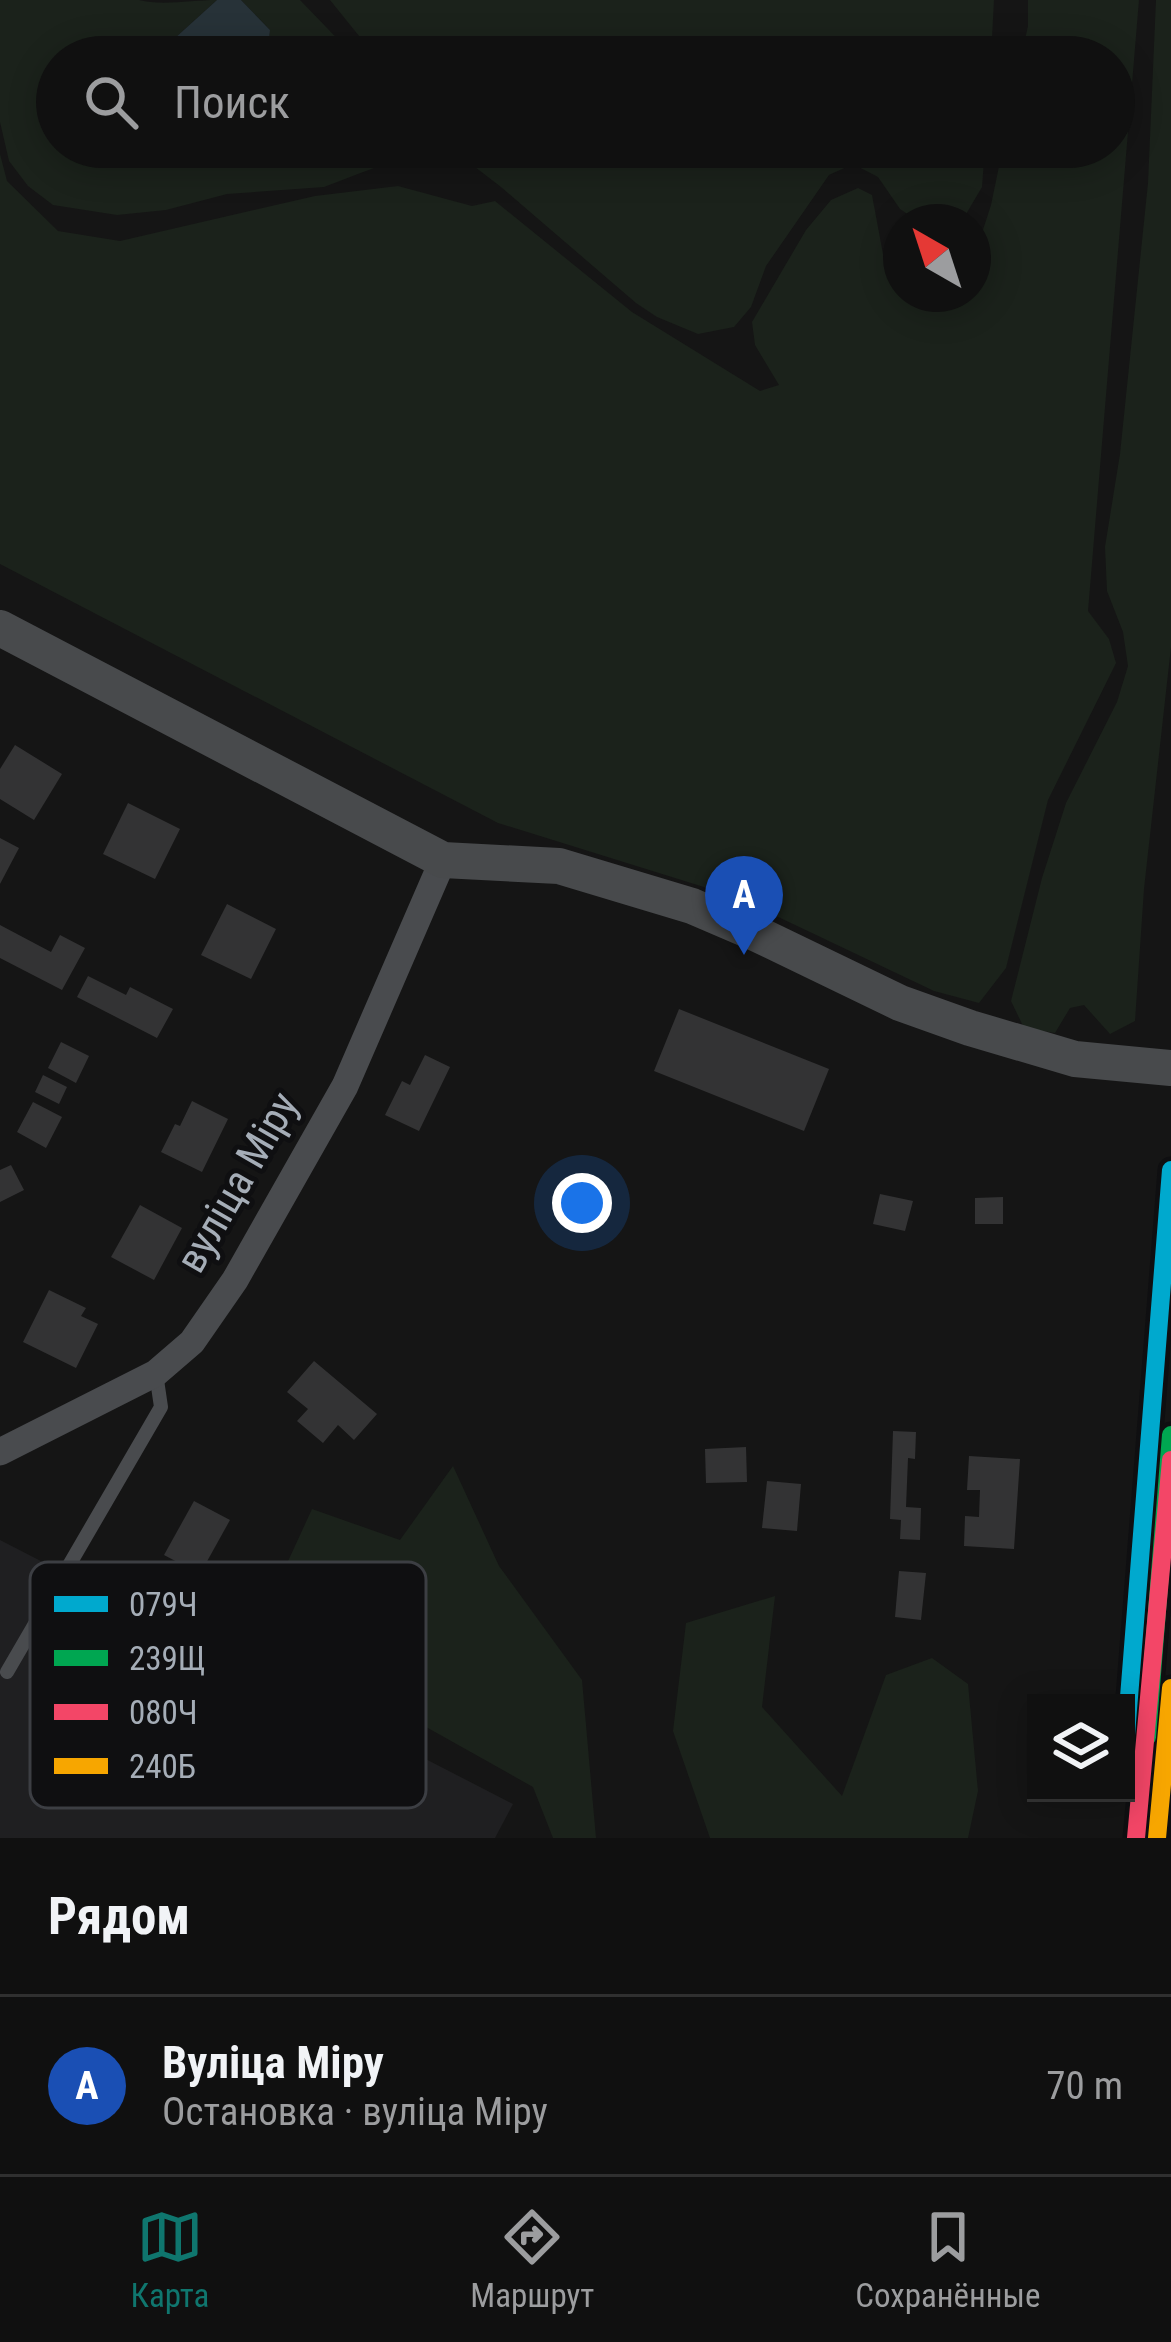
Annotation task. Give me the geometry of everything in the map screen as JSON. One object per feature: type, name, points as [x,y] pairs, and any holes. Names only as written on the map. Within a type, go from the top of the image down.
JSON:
[{"type":"street","points":[[0,628],[442,860],[559,866],[692,907],[900,1004],[1075,1059],[1171,1068]]},
{"type":"street","name":"вуліца Міру","points":[[0,1452],[157,1373],[192,1342],[235,1280],[345,1086],[442,860]]},
{"type":"lane","points":[[71,1562],[161,1407],[157,1373]]},
{"type":"lane","points":[[7,1672],[30,1632]]},
{"type":"shaded area","points":[[0,0],[217,0],[177,36],[36,36],[36,168],[374,168],[324,187],[227,194],[166,210],[117,215],[53,205],[28,186],[9,161],[0,122]]},
{"type":"shaded area","points":[[217,0],[241,0],[270,30],[269,36],[177,36]]},
{"type":"shaded area","points":[[241,0],[300,0],[335,36],[269,36],[270,30]]},
{"type":"shaded area","points":[[330,0],[994,0],[992,36],[359,36]]},
{"type":"shaded area","points":[[1028,0],[1139,0],[1135,48],[1135,36],[1026,36]]},
{"type":"shaded area","points":[[1156,0],[1171,0],[1171,647],[1144,889],[1135,1021],[1110,1034],[1084,1005],[1070,1008],[1055,1033],[1024,1028],[1011,1001],[1066,803],[1117,702],[1128,666],[1123,632],[1107,591],[1105,547],[1120,454],[1148,183]]},
{"type":"shaded area","points":[[0,154],[7,181],[58,231],[120,241],[315,196],[398,186],[472,206],[495,201],[632,312],[760,391],[779,385],[755,345],[752,322],[806,230],[831,200],[858,188],[872,195],[883,254],[883,312],[991,312],[991,205],[999,168],[1125,168],[1088,611],[1109,639],[1116,663],[1048,800],[1006,968],[979,1003],[934,991],[736,897],[498,823],[0,564]]},
{"type":"shaded area","points":[[476,168],[844,168],[829,175],[766,266],[751,307],[734,327],[698,334],[636,303]]},
{"type":"shaded area","points":[[861,168],[983,168],[982,187],[972,204],[897,204],[878,177]]},
{"type":"shaded area","points":[[453,1466],[499,1566],[582,1680],[596,1838],[553,1838],[533,1787],[426,1727],[426,1562],[288,1562],[312,1509],[400,1540]]},
{"type":"shaded area","points":[[0,1540],[43,1562],[30,1562],[30,1808],[426,1808],[426,1759],[513,1804],[495,1838],[0,1838]]},
{"type":"shaded area","points":[[775,1596],[762,1707],[842,1796],[886,1675],[932,1658],[968,1684],[978,1791],[968,1838],[710,1838],[673,1731],[686,1623]]},
{"type":"building","points":[[15,745],[62,774],[34,820],[0,799],[0,769]]},
{"type":"building","points":[[128,803],[180,829],[155,879],[103,854]]},
{"type":"building","points":[[0,838],[19,848],[0,884]]},
{"type":"building","points":[[227,904],[276,929],[251,979],[201,955]]},
{"type":"building","points":[[0,925],[51,952],[60,935],[85,948],[62,990],[0,958]]},
{"type":"building","points":[[88,976],[126,995],[130,987],[173,1009],[157,1038],[77,997]]},
{"type":"building","points":[[679,1009],[829,1069],[804,1131],[654,1071]]},
{"type":"building","points":[[61,1042],[89,1056],[76,1083],[48,1068]]},
{"type":"building","points":[[425,1055],[450,1067],[419,1131],[385,1115],[402,1081],[410,1085]]},
{"type":"building","points":[[43,1075],[67,1087],[59,1104],[35,1092]]},
{"type":"building","points":[[192,1101],[228,1119],[202,1172],[161,1152]]},
{"type":"building","points":[[33,1102],[62,1117],[46,1148],[17,1132]]},
{"type":"building","points":[[11,1165],[24,1190],[0,1202],[0,1170]]},
{"type":"building","points":[[880,1194],[913,1201],[905,1231],[873,1224]]},
{"type":"building","points":[[1003,1197],[1003,1224],[975,1224],[975,1198]]},
{"type":"building","points":[[140,1205],[182,1228],[154,1280],[111,1257]]},
{"type":"building","points":[[49,1290],[86,1308],[81,1316],[98,1324],[76,1368],[23,1342]]},
{"type":"building","points":[[314,1361],[377,1414],[354,1440],[338,1425],[323,1443],[297,1421],[308,1409],[287,1392]]},
{"type":"building","points":[[893,1431],[916,1432],[915,1459],[908,1458],[906,1507],[921,1508],[920,1540],[900,1539],[901,1520],[890,1519]]},
{"type":"building","points":[[746,1447],[747,1482],[706,1483],[705,1449]]},
{"type":"building","points":[[969,1456],[1020,1459],[1014,1549],[964,1546],[965,1516],[979,1517],[980,1490],[967,1490]]},
{"type":"building","points":[[767,1481],[801,1484],[797,1531],[762,1528]]},
{"type":"building","points":[[194,1501],[230,1520],[207,1562],[177,1562],[164,1555]]},
{"type":"building","points":[[899,1571],[926,1573],[921,1620],[895,1617]]},
{"type":"transit line","name":"079Ч","points":[[1129,1694],[1171,1170]]},
{"type":"transit line","name":"239Щ","points":[[1147,1737],[1171,1435]]},
{"type":"transit line","name":"080Ч","points":[[1136,1838],[1171,1460]]},
{"type":"transit line","name":"240Б","points":[[1157,1838],[1171,1688]]},
{"type":"place","name":"Вуліца Міру","points":[[744,955]]}]
